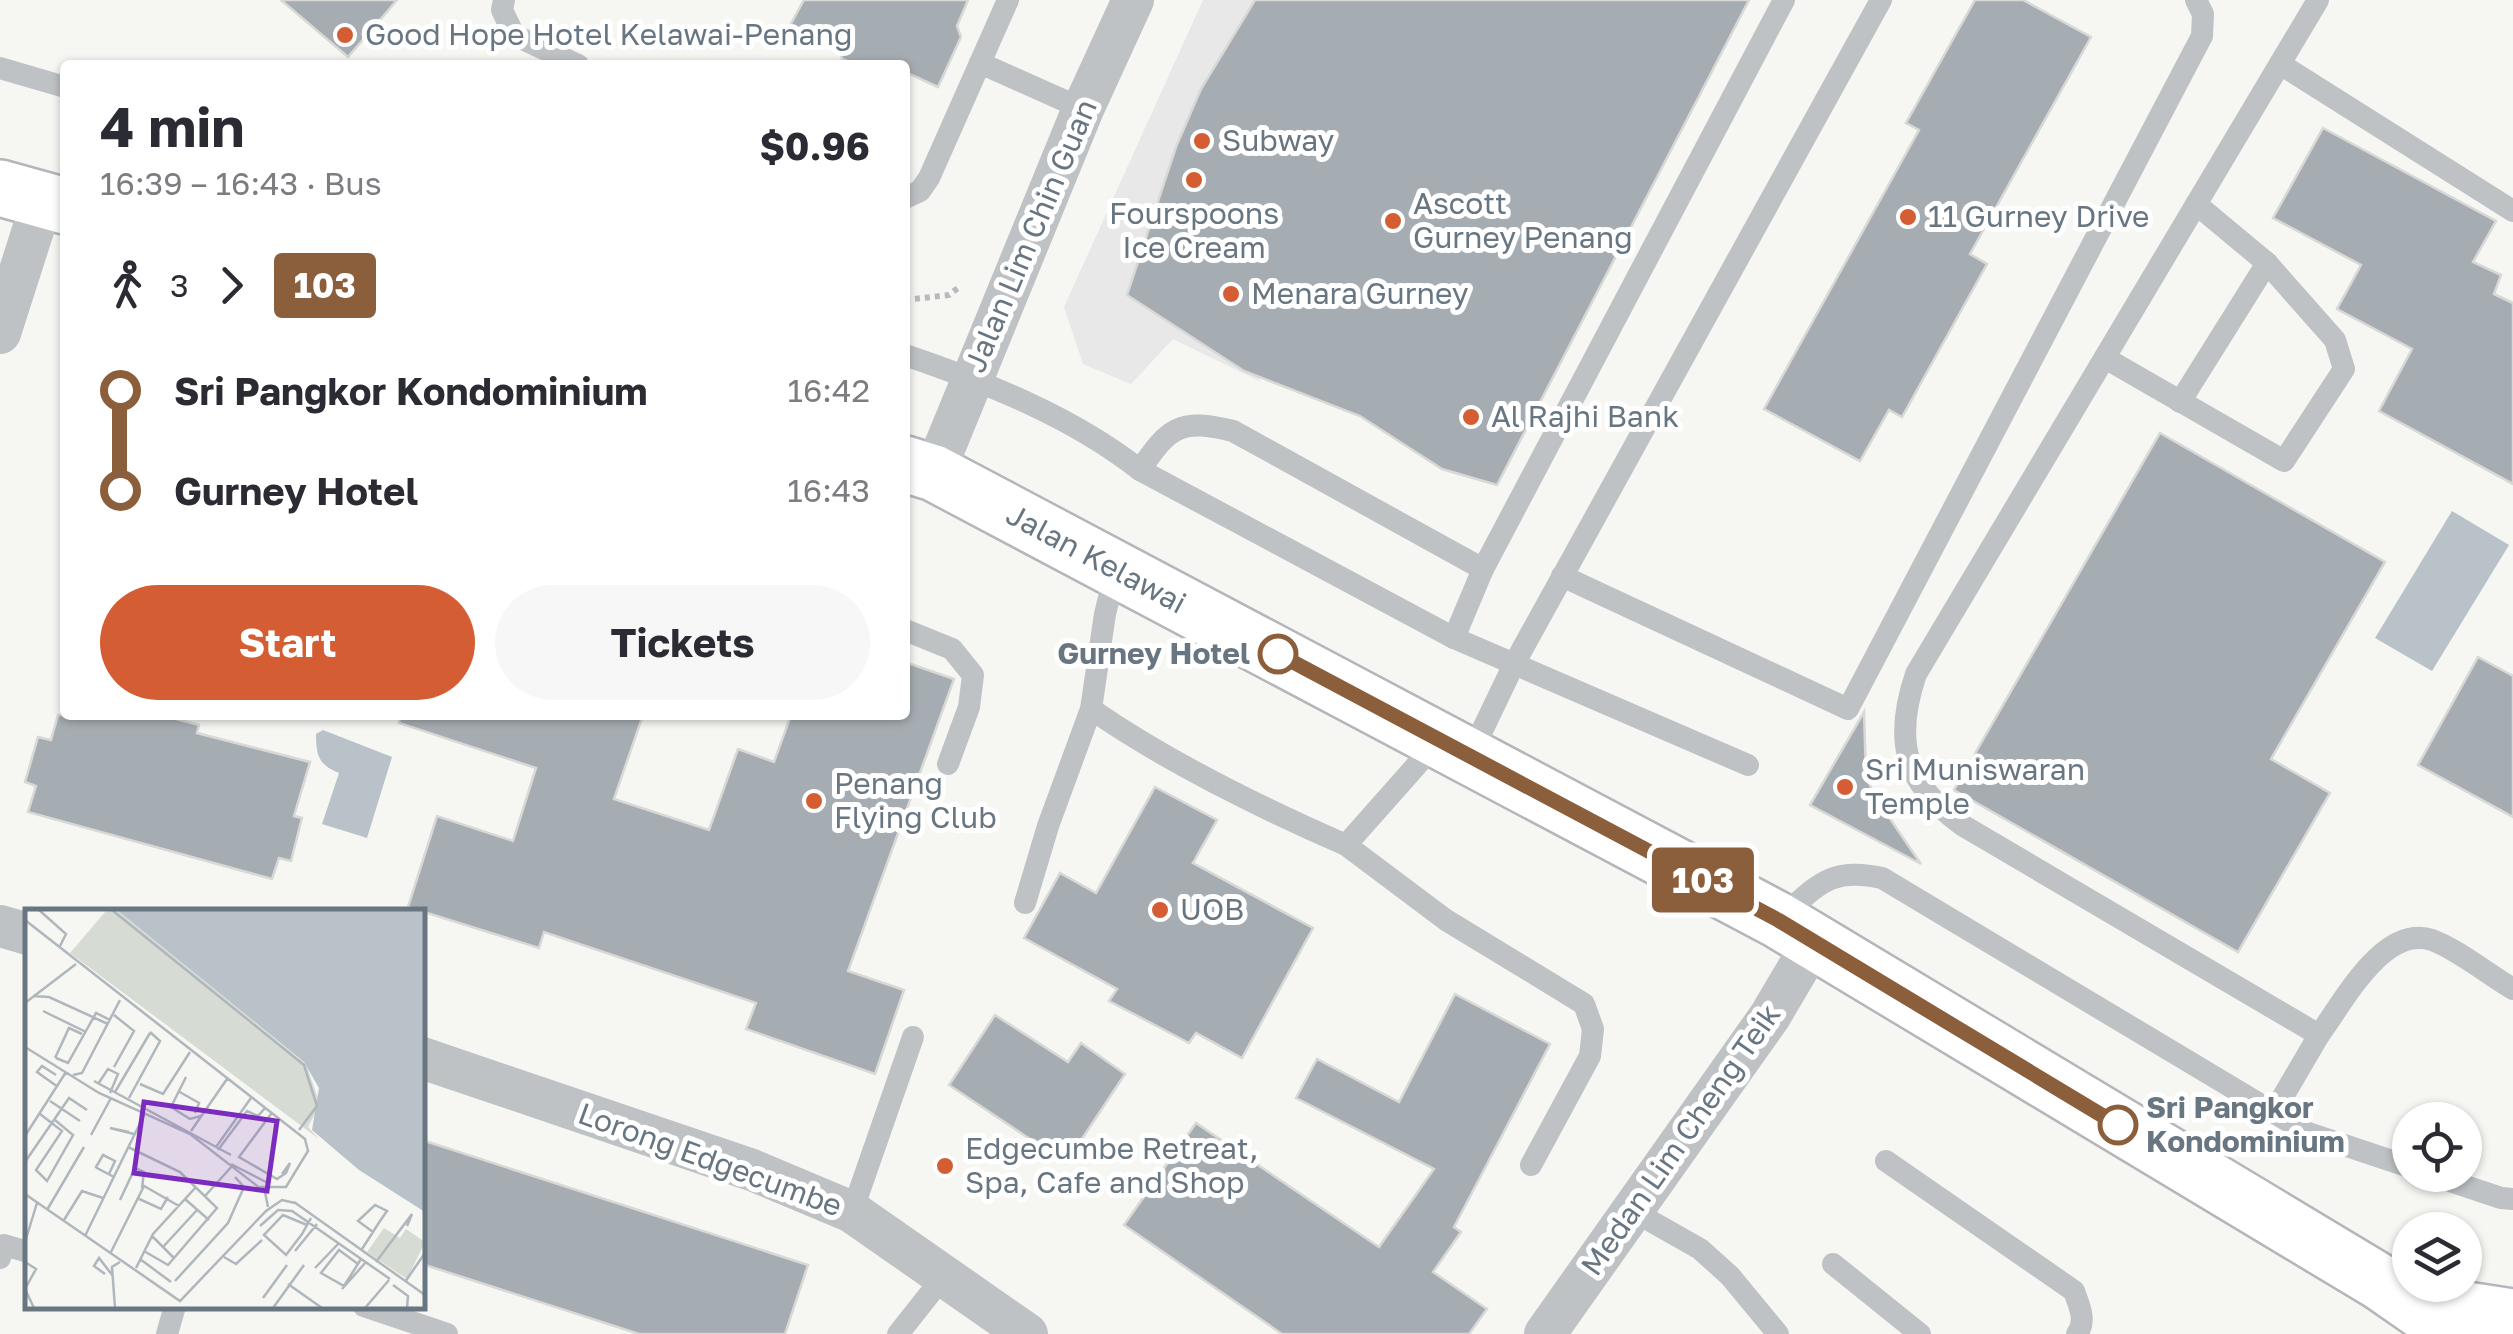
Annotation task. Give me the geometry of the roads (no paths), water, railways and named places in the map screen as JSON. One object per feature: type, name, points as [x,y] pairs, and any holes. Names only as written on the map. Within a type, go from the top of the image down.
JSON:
[{"type":"main road","name":"Jalan Kelawai","points":[[920,469],[1116,569],[1795,931],[2380,1282],[2455,1334]]},
{"type":"main road","name":"Jalan Kelawai","points":[[2380,1282],[2460,1310],[2513,1317]]},
{"type":"street","name":"Jalan Lim Chin Guan","points":[[920,469],[972,378],[1083,108],[1132,0]]},
{"type":"street","points":[[0,332],[36,198]]},
{"type":"street","points":[[0,926],[25,933]]},
{"type":"street","name":"Medan Lim Cheng Teik","points":[[1544,1334],[1770,1016],[1795,931]]},
{"type":"street","name":"Lorong Edgecumbe","points":[[425,1059],[752,1170],[852,1212],[1027,1334]]},
{"type":"lane","points":[[504,0],[502,10],[514,36],[567,60]]},
{"type":"lane","points":[[910,196],[920,191],[930,178],[1008,0]]},
{"type":"lane","points":[[1454,638],[1484,569],[1784,0]]},
{"type":"lane","points":[[1346,845],[1454,748],[1514,664],[1881,0]]},
{"type":"lane","points":[[1562,576],[1848,709],[2202,36],[2203,14],[2196,0]]},
{"type":"lane","points":[[2318,0],[1916,674],[1904,707],[1904,742],[1914,776],[1934,804],[1962,826],[2319,1036]]},
{"type":"lane","points":[[980,63],[1083,108]]},
{"type":"lane","points":[[2280,64],[2513,211]]},
{"type":"lane","points":[[0,68],[60,86]]},
{"type":"lane","points":[[2105,358],[2284,461],[2344,369],[2334,340],[2268,263],[2196,204]]},
{"type":"lane","points":[[2180,402],[2268,263]]},
{"type":"lane","points":[[910,357],[972,378],[1100,438],[1140,470],[1454,638],[1748,765]]},
{"type":"lane","points":[[1140,470],[1162,438],[1176,430],[1202,423],[1232,431],[1484,569]]},
{"type":"lane","points":[[1026,902],[1048,826],[1090,709],[1116,569]]},
{"type":"lane","points":[[910,632],[952,649],[973,675],[970,707],[948,764]]},
{"type":"lane","points":[[1090,709],[1126,734],[1295,823],[1346,845],[1446,920],[1584,1004],[1593,1029],[1590,1056],[1531,1164]]},
{"type":"lane","points":[[1795,931],[1834,875],[1856,872],[1882,878],[2308,1133],[2392,1162]]},
{"type":"lane","points":[[2274,1112],[2319,1036],[2377,957],[2395,943],[2414,937],[2434,940],[2513,989]]},
{"type":"lane","points":[[852,1212],[914,1037]]},
{"type":"lane","points":[[1886,1161],[2074,1291],[2082,1311],[2077,1334]]},
{"type":"lane","points":[[2482,1192],[2513,1198]]},
{"type":"lane","points":[[1633,1210],[1700,1249],[1730,1276],[1778,1334]]},
{"type":"lane","points":[[0,1258],[4,1245],[25,1251]]},
{"type":"lane","points":[[1833,1264],[1920,1334]]},
{"type":"lane","points":[[898,1334],[944,1276]]},
{"type":"lane","points":[[167,1334],[173,1309]]},
{"type":"lane","points":[[373,1309],[447,1334]]},
{"type":"place","name":"Good Hope Hotel Kelawai-Penang","points":[[345,35]]},
{"type":"place","name":"Subway","points":[[1202,141]]},
{"type":"place","name":"Fourspoons Ice Cream","points":[[1194,180]]},
{"type":"place","name":"11 Gurney Drive","points":[[1908,217]]},
{"type":"place","name":"Ascott Gurney Penang","points":[[1393,221]]},
{"type":"place","name":"Menara Gurney","points":[[1231,294]]},
{"type":"place","name":"Al Rajhi Bank","points":[[1471,417]]},
{"type":"place","name":"Gurney Hotel","points":[[1278,654]]},
{"type":"place","name":"Sri Muniswaran Temple","points":[[1845,787]]},
{"type":"place","name":"Penang Flying Club","points":[[814,801]]},
{"type":"place","name":"UOB","points":[[1160,910]]},
{"type":"place","name":"Sri Pangkor Kondominium","points":[[2118,1125]]},
{"type":"place","name":"Edgecumbe Retreat, Spa, Cafe and Shop","points":[[945,1166]]}]
